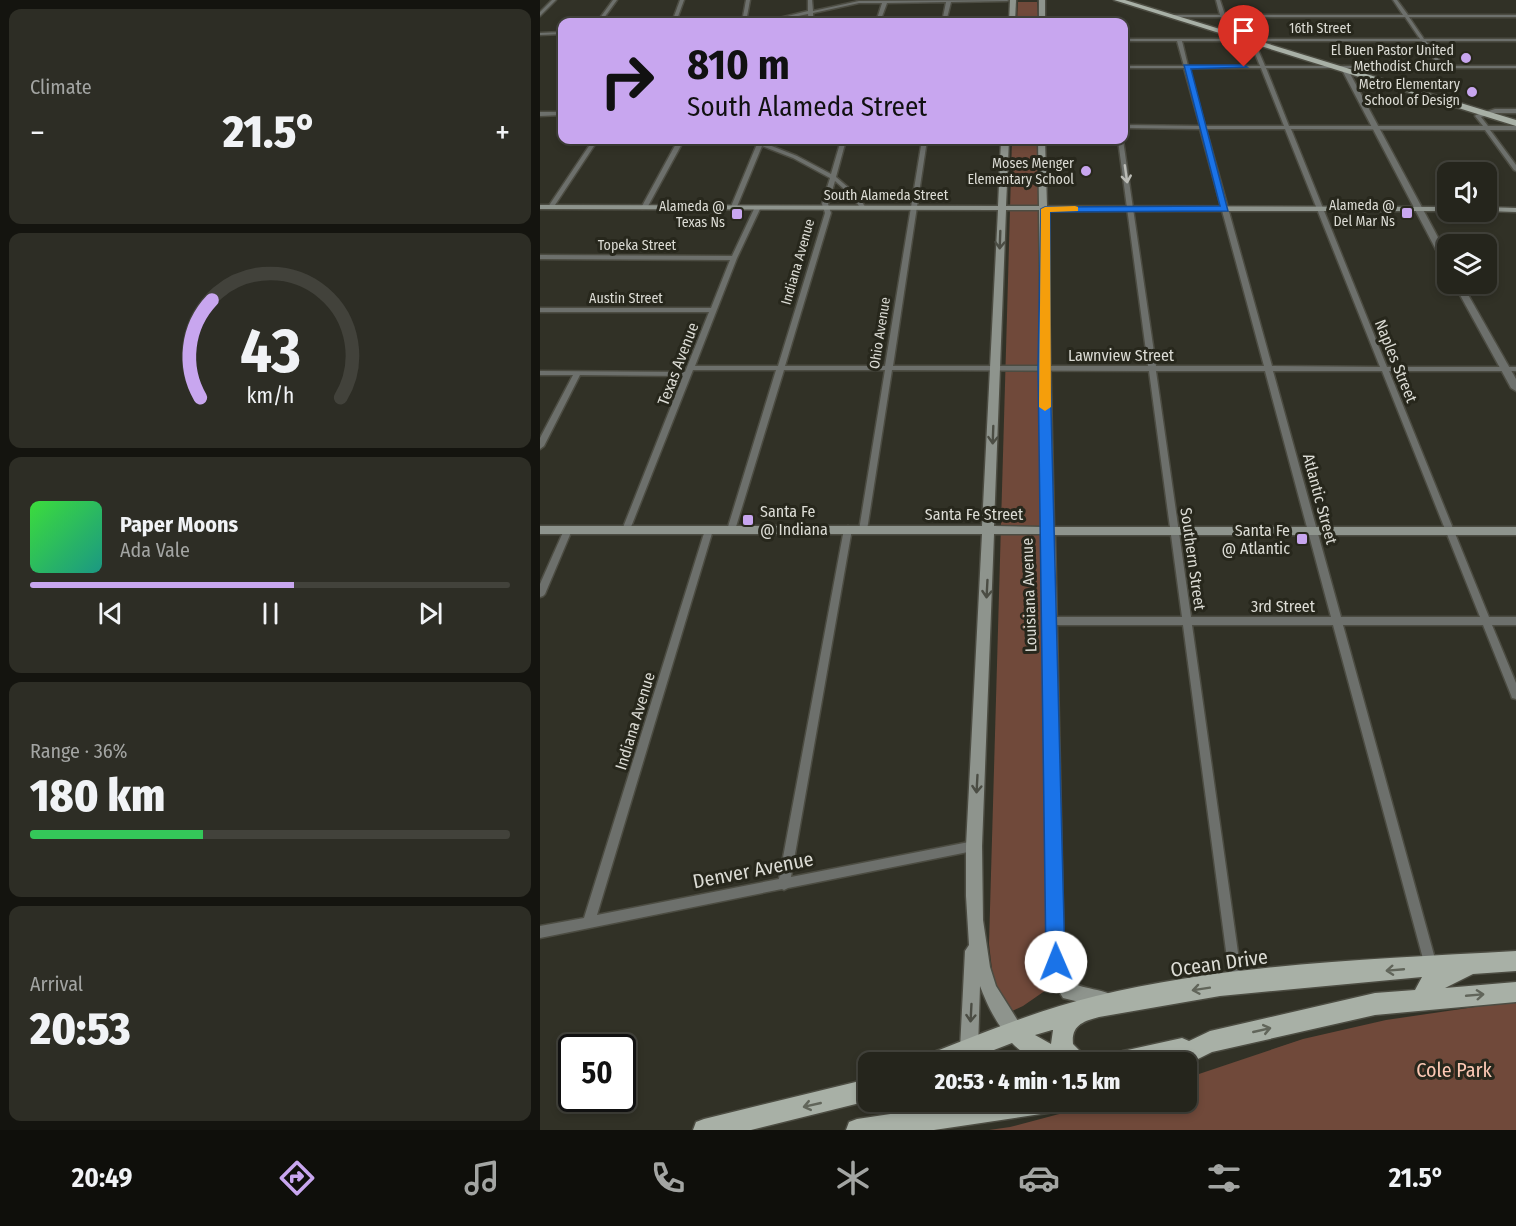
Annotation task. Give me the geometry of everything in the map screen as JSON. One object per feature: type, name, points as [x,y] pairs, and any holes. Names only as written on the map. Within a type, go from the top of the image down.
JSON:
[{"type":"main road","points":[[1012,0],[1012,18]]},
{"type":"main road","points":[[1042,0],[1042,18]]},
{"type":"main road","points":[[1118,0],[1516,123]]},
{"type":"main road","points":[[969,1049],[974,935],[974,846],[990,531],[1005,144]]},
{"type":"main road","name":"Louisiana Avenue","points":[[1042,144],[1045,209],[1044,368],[1057,969],[1061,982],[1069,992],[1090,999],[1121,1002]]},
{"type":"main road","name":"South Alameda Street","points":[[540,207],[1001,210],[1437,209]]},
{"type":"main road","points":[[1497,209],[1516,210]]},
{"type":"main road","name":"Santa Fe Street","points":[[540,530],[1516,531]]},
{"type":"main road","points":[[974,935],[991,997],[1016,1032],[1028,1044],[1045,1052]]},
{"type":"main road","name":"Ocean Drive","points":[[962,1052],[1016,1032],[1121,1002],[1236,983],[1516,961]]},
{"type":"main road","points":[[1423,1000],[1427,985],[1485,963]]},
{"type":"main road","points":[[1166,1052],[1376,1004],[1516,992]]},
{"type":"main road","points":[[1065,1052],[1060,1041],[1066,1022],[1074,1014]]},
{"type":"main road","points":[[1189,1052],[1210,1042]]},
{"type":"main road","points":[[704,1130],[858,1092]]},
{"type":"main road","points":[[857,1130],[979,1112]]},
{"type":"street","points":[[540,15],[554,0]]},
{"type":"street","points":[[602,18],[615,0]]},
{"type":"street","points":[[675,18],[682,0]]},
{"type":"street","points":[[745,18],[748,0]]},
{"type":"street","points":[[810,0],[812,18]]},
{"type":"street","points":[[837,0],[843,4]]},
{"type":"street","points":[[867,0],[872,1]]},
{"type":"street","points":[[784,18],[843,4],[872,1],[1007,0]]},
{"type":"street","points":[[1218,0],[1228,34]]},
{"type":"street","points":[[1395,0],[1443,67]]},
{"type":"street","points":[[879,18],[885,1]]},
{"type":"street","points":[[945,18],[949,1]]},
{"type":"street","points":[[1171,16],[1516,16]]},
{"type":"street","points":[[540,34],[558,33]]},
{"type":"street","name":"16th Street","points":[[1128,40],[1516,40]]},
{"type":"street","name":"Atlantic Street","points":[[1179,40],[1431,966]]},
{"type":"street","name":"Naples Street","points":[[1248,40],[1254,45],[1516,695]]},
{"type":"street","points":[[1128,67],[1516,67]]},
{"type":"street","points":[[1344,68],[1437,246]]},
{"type":"street","points":[[1516,111],[1483,113],[1478,116],[1516,169]]},
{"type":"street","points":[[540,114],[558,114]]},
{"type":"street","points":[[1128,127],[1516,128]]},
{"type":"street","points":[[551,207],[592,144]]},
{"type":"street","points":[[644,208],[679,144]]},
{"type":"street","points":[[734,209],[760,144]]},
{"type":"street","points":[[767,144],[833,178],[859,200],[863,208]]},
{"type":"street","name":"Indiana Avenue","points":[[731,530],[828,213],[825,204],[843,144]]},
{"type":"street","name":"Ohio Avenue","points":[[862,530],[924,144]]},
{"type":"street","name":"Southern Street","points":[[1122,144],[1236,983]]},
{"type":"street","name":"Texas Avenue","points":[[626,530],[734,258],[757,209]]},
{"type":"street","name":"Topeka Street","points":[[540,257],[734,258]]},
{"type":"street","points":[[1464,294],[1511,369],[1516,387]]},
{"type":"street","name":"Austin Street","points":[[540,310],[713,310]]},
{"type":"street","name":"Lawnview Street","points":[[540,373],[888,368],[996,371],[1044,368],[1511,369]]},
{"type":"street","points":[[540,446],[578,374]]},
{"type":"street","points":[[540,594],[568,530]]},
{"type":"street","name":"Indiana Avenue","points":[[590,921],[709,530]]},
{"type":"street","points":[[784,885],[848,530]]},
{"type":"street","name":"3rd Street","points":[[1050,621],[1516,621]]},
{"type":"street","name":"Denver Avenue","points":[[540,932],[974,846]]},
{"type":"green space","points":[[1018,2],[1037,2],[1038,18],[1017,18]]},
{"type":"green space","points":[[1012,144],[1039,144],[1049,988],[1023,1006],[1008,1013],[993,978],[989,944]]},
{"type":"green space","name":"Cole Park","points":[[1516,1001],[1516,1130],[989,1130],[1010,1127],[1067,1112],[1197,1112],[1197,1075],[1303,1039],[1386,1020]]},
{"type":"slow traffic","points":[[1045,407],[1045,209],[1075,209]]},
{"type":"place","name":"El Buen Pastor United Methodist Church","points":[[1466,58]]},
{"type":"place","name":"Metro Elementary School of Design","points":[[1472,92]]},
{"type":"place","name":"Moses Menger Elementary School","points":[[1086,171]]},
{"type":"place","name":"Alameda @ Del Mar Ns","points":[[1407,213]]},
{"type":"place","name":"Alameda @ Texas Ns","points":[[737,214]]},
{"type":"place","name":"Santa Fe @ Indiana","points":[[748,520]]},
{"type":"place","name":"Santa Fe @ Atlantic","points":[[1302,539]]},
{"type":"route","points":[[1056,962],[1044,368],[1045,209],[1225,209],[1186,67],[1244,67]]}]
